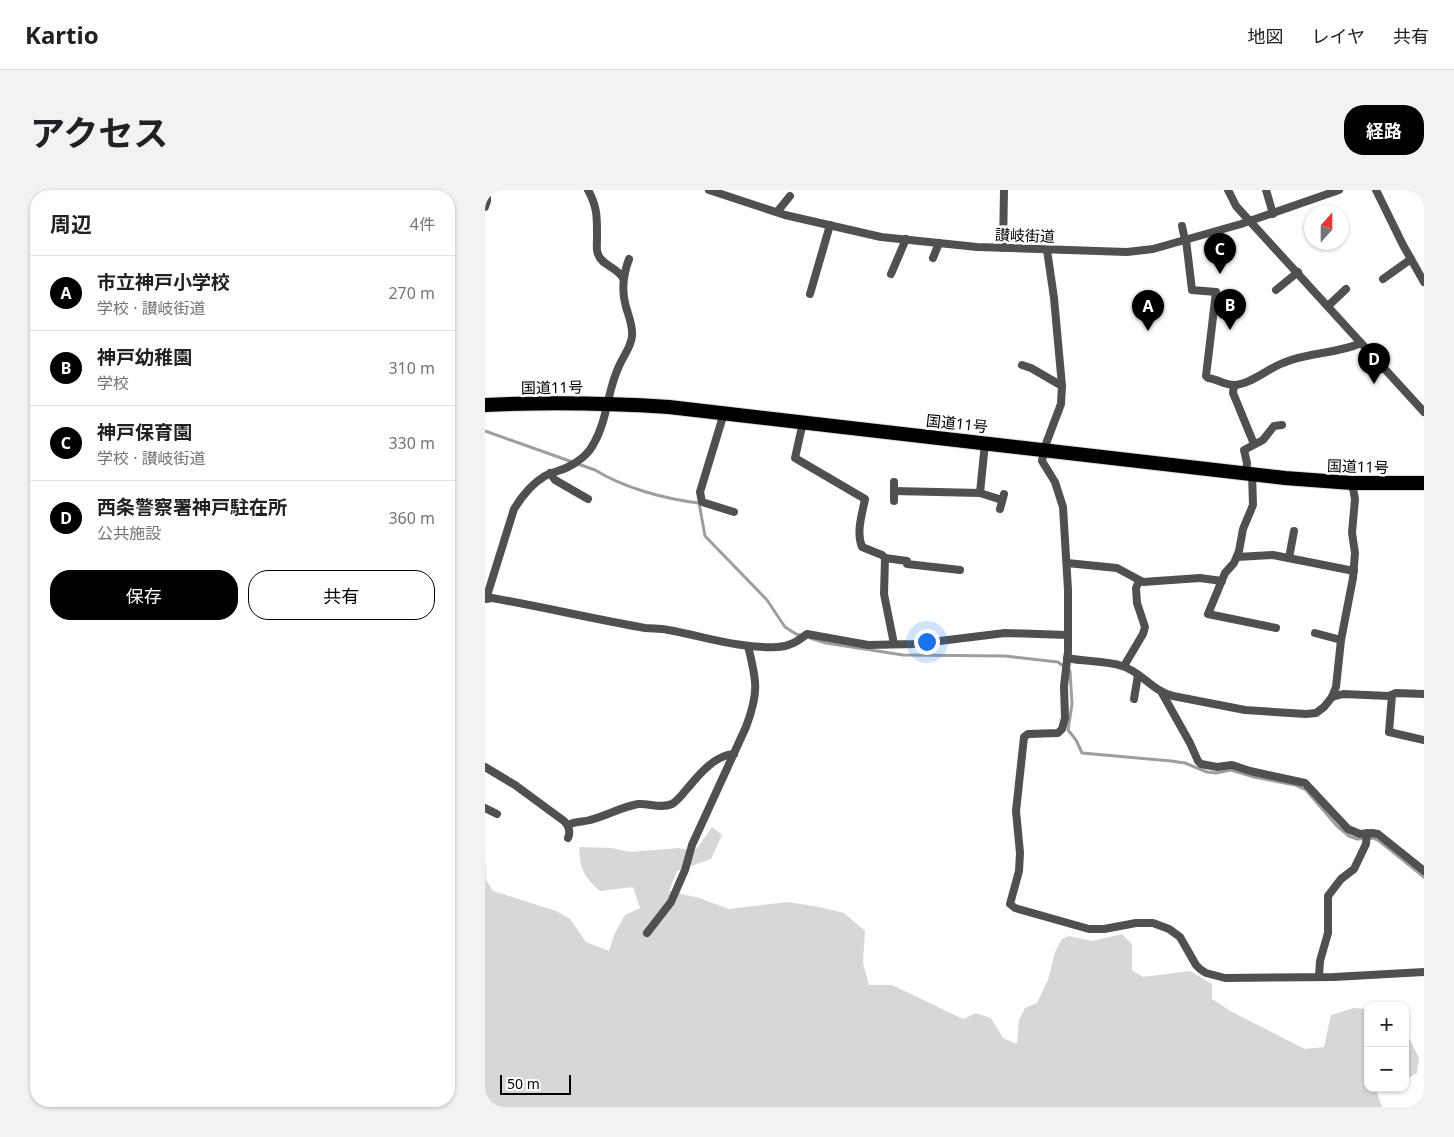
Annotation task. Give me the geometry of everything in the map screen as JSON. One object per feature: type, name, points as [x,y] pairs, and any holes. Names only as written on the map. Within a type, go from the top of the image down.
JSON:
[{"type":"highway","name":"国道11号","points":[[485,405],[534,402],[607,403],[669,407],[1249,474],[1352,483],[1424,483]]},
{"type":"street","points":[[485,207],[487,190]]},
{"type":"street","points":[[588,190],[595,203],[597,253],[601,260],[620,273],[623,278]]},
{"type":"street","name":"讃岐街道","points":[[709,190],[777,212],[881,237],[1003,248],[1141,252],[1251,221],[1339,190]]},
{"type":"street","points":[[1003,248],[1004,190]]},
{"type":"street","points":[[1228,190],[1236,206],[1424,412]]},
{"type":"street","points":[[1266,190],[1273,214]]},
{"type":"street","points":[[1377,190],[1411,260],[1424,282]]},
{"type":"street","points":[[777,212],[790,196]]},
{"type":"street","points":[[810,294],[830,225]]},
{"type":"street","points":[[1182,226],[1192,290],[1215,292],[1206,376],[1208,378],[1234,384],[1251,379],[1283,362],[1318,353],[1350,348],[1361,343]]},
{"type":"street","points":[[891,274],[906,240]]},
{"type":"street","points":[[933,258],[939,243]]},
{"type":"street","points":[[1047,250],[1054,298],[1062,386],[1061,404],[1044,449],[1042,461],[1055,482],[1063,507],[1067,563],[1065,718],[1062,729],[1058,733],[1029,734],[1024,738],[1016,811],[1021,853],[1019,871],[1010,904],[1015,908],[1089,929],[1103,929],[1136,922],[1153,923],[1169,929],[1180,937],[1196,965],[1206,973],[1217,977],[1424,972]]},
{"type":"street","points":[[629,259],[623,278],[623,296],[632,328],[632,338],[630,346],[613,378],[601,428],[587,454],[566,468],[550,473],[531,487],[522,497],[514,509],[485,599],[492,598],[648,629],[665,629],[748,646],[788,646],[807,634],[868,645],[915,644],[1005,633],[1067,635]]},
{"type":"street","points":[[1383,280],[1411,260]]},
{"type":"street","points":[[1276,290],[1297,272]]},
{"type":"street","points":[[1328,306],[1347,289]]},
{"type":"street","points":[[1021,365],[1031,368],[1062,386]]},
{"type":"street","points":[[1234,384],[1233,393],[1254,444]]},
{"type":"street","points":[[724,413],[700,492],[702,502],[734,512]]},
{"type":"street","points":[[803,422],[795,458],[865,499],[859,531],[862,547],[883,555],[885,558],[907,560],[907,564],[960,570]]},
{"type":"street","points":[[1276,628],[1208,614],[1225,573],[1237,557],[1243,529],[1253,505],[1244,450],[1267,437],[1274,426],[1282,425]]},
{"type":"street","points":[[980,493],[985,443]]},
{"type":"street","points":[[550,473],[555,480],[588,499]]},
{"type":"street","points":[[894,482],[895,501]]},
{"type":"street","points":[[1162,693],[1245,710],[1306,714],[1316,713],[1332,697],[1336,687],[1341,640],[1354,571],[1355,553],[1352,533],[1355,499],[1352,483]]},
{"type":"street","points":[[894,491],[980,493],[1003,497],[1000,509]]},
{"type":"street","points":[[941,492],[941,501]]},
{"type":"street","points":[[1289,558],[1294,531]]},
{"type":"street","points":[[1237,557],[1273,555],[1354,571]]},
{"type":"street","points":[[885,558],[884,594],[894,644]]},
{"type":"street","points":[[1067,563],[1117,568],[1139,582],[1200,578],[1222,581]]},
{"type":"street","points":[[1124,666],[1143,634],[1145,627],[1137,603],[1136,588],[1139,582]]},
{"type":"street","points":[[1315,633],[1341,640]]},
{"type":"street","points":[[647,933],[671,902],[685,870],[692,845],[746,727],[756,695],[757,682],[748,646]]},
{"type":"street","points":[[1067,658],[1124,666],[1162,693],[1201,764],[1217,768],[1232,765],[1250,771],[1305,783],[1348,829],[1360,834],[1372,833],[1383,837],[1424,871]]},
{"type":"street","points":[[1134,699],[1138,675]]},
{"type":"street","points":[[1332,697],[1343,694],[1389,696],[1396,693],[1424,694]]},
{"type":"street","points":[[1392,695],[1389,732],[1424,740]]},
{"type":"street","points":[[568,825],[640,804],[665,806],[674,803],[696,778],[718,759],[734,754]]},
{"type":"street","points":[[485,767],[538,801],[568,825],[570,833],[568,838]]},
{"type":"street","points":[[485,808],[497,814]]},
{"type":"street","points":[[1319,976],[1320,961],[1328,933],[1328,896],[1341,878],[1354,869],[1366,844],[1367,834]]},
{"type":"shaded area","points":[[712,827],[722,835],[711,859],[677,871],[669,891],[699,898],[729,909],[788,902],[844,913],[865,931],[863,963],[869,985],[892,985],[963,1019],[976,1013],[991,1018],[1003,1038],[1017,1044],[1019,1020],[1025,1008],[1037,1003],[1048,980],[1055,952],[1062,939],[1069,936],[1092,941],[1122,934],[1132,944],[1132,970],[1143,977],[1190,971],[1212,984],[1212,999],[1232,1012],[1305,1049],[1324,1047],[1331,1015],[1353,1008],[1364,1009],[1364,1092],[1377,1092],[1382,1107],[485,1107],[485,852],[486,880],[493,891],[556,911],[570,919],[586,942],[609,951],[614,935],[625,915],[640,908],[633,887],[600,891],[595,886],[584,872],[580,861],[579,847],[611,848],[631,852],[678,848],[695,851]]},
{"type":"shaded area","points":[[1409,1038],[1419,1058],[1417,1073],[1409,1078]]},
{"type":"waterway","points":[[485,431],[595,470],[632,487],[659,496],[699,503],[705,536],[767,600],[785,627],[796,634],[804,636]]},
{"type":"waterway","points":[[810,638],[826,643],[903,655],[1005,656],[1058,662],[1070,671],[1072,704],[1068,730],[1076,740],[1082,753],[1185,763],[1207,772],[1216,773],[1231,770],[1254,777],[1295,785],[1306,790],[1337,826],[1349,836],[1357,839],[1373,838],[1378,840],[1424,877]]},
{"type":"place","name":"神戸保育園","points":[[1220,274]]},
{"type":"place","name":"神戸幼稚園","points":[[1230,330]]},
{"type":"place","name":"市立神戸小学校","points":[[1148,331]]},
{"type":"place","name":"西条警察署神戸駐在所","points":[[1374,384]]}]
